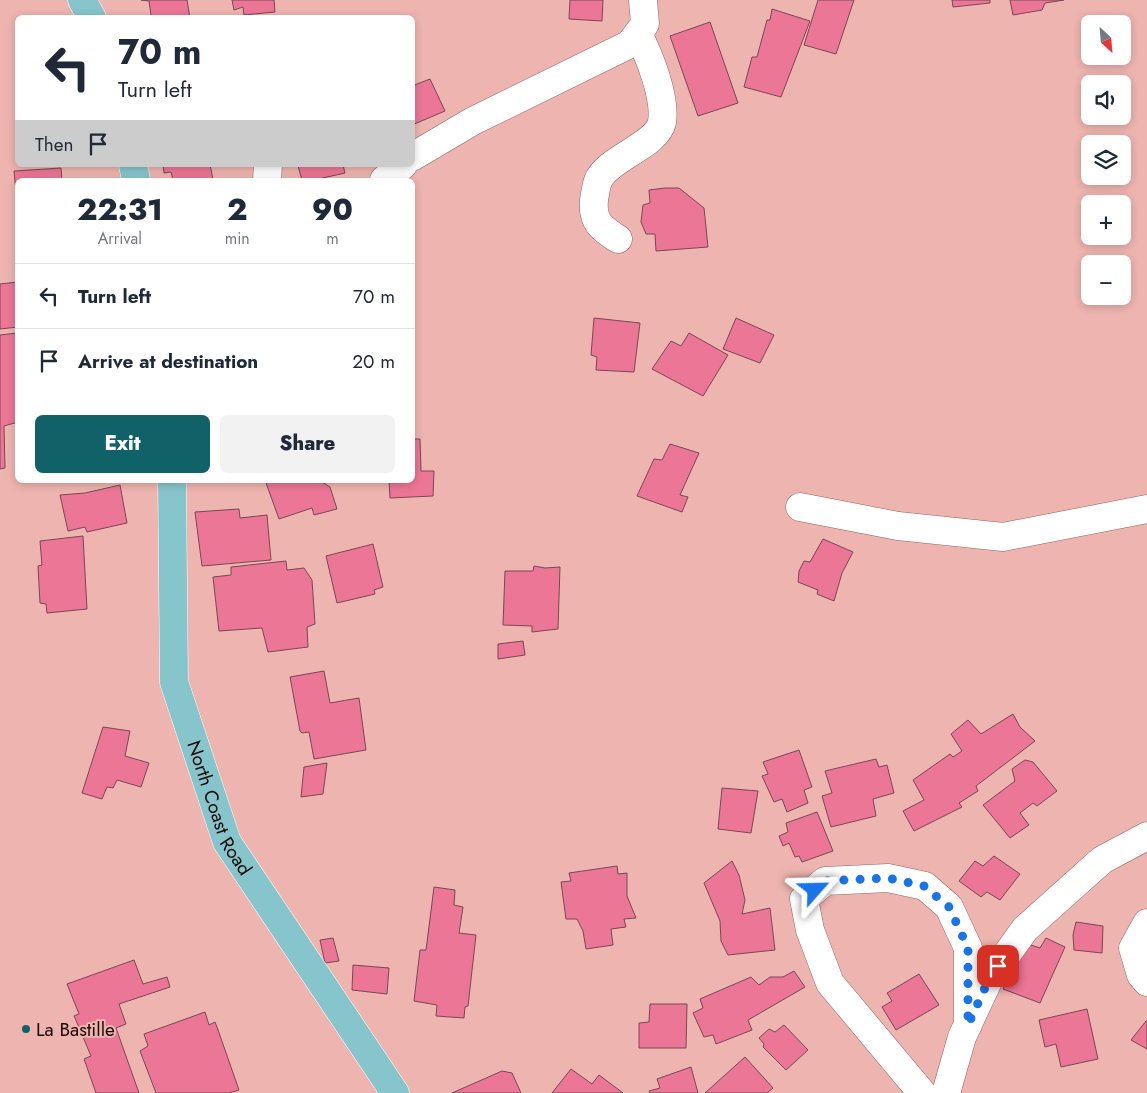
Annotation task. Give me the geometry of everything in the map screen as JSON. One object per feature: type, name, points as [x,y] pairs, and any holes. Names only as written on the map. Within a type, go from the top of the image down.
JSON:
[{"type":"main road","points":[[82,0],[90,15]]},
{"type":"main road","name":"North Coast Road","points":[[172,483],[174,682],[227,842],[395,1093]]},
{"type":"street","points":[[415,155],[473,121],[630,44],[646,24],[643,0]]},
{"type":"street","points":[[618,239],[604,230],[595,219],[594,202],[598,180],[620,158],[653,136],[662,123],[659,90],[650,56],[638,34]]},
{"type":"street","points":[[387,178],[400,167]]},
{"type":"street","points":[[800,507],[898,526],[1003,536],[1147,509]]},
{"type":"street","points":[[946,1093],[968,1025],[989,979],[1025,929],[1102,860],[1147,836]]},
{"type":"street","points":[[922,1093],[830,983],[810,930],[804,899],[825,881],[888,878],[924,886],[949,907],[968,948],[968,1025]]},
{"type":"street","points":[[1147,923],[1133,948],[1141,975],[1147,982]]},
{"type":"building","points":[[141,0],[187,0],[190,15],[151,15],[149,1]]},
{"type":"building","points":[[232,0],[274,0],[275,12],[244,15],[243,7],[234,10]]},
{"type":"building","points":[[570,0],[603,0],[602,21],[569,19]]},
{"type":"building","points":[[818,0],[854,0],[836,54],[804,45]]},
{"type":"building","points":[[952,0],[990,0],[990,3],[953,7]]},
{"type":"building","points":[[1010,0],[1064,0],[1045,3],[1042,10],[1013,15]]},
{"type":"building","points":[[772,9],[810,21],[781,97],[744,87],[752,57],[757,57]]},
{"type":"building","points":[[710,22],[738,103],[698,116],[670,36]]},
{"type":"building","points":[[430,79],[445,111],[415,124],[415,85]]},
{"type":"building","points":[[163,167],[210,167],[213,178],[172,178],[171,172],[164,173]]},
{"type":"building","points":[[298,167],[344,167],[345,173],[323,178],[301,178]]},
{"type":"building","points":[[61,168],[62,178],[15,178],[15,182],[14,171]]},
{"type":"building","points":[[679,188],[704,208],[708,247],[656,251],[655,234],[646,234],[641,222],[643,205],[650,203],[649,190]]},
{"type":"building","points":[[15,282],[15,327],[0,329],[0,284]]},
{"type":"building","points":[[594,318],[640,323],[634,372],[596,370],[597,357],[591,355]]},
{"type":"building","points":[[736,318],[774,335],[760,363],[723,349]]},
{"type":"building","points":[[15,333],[15,423],[4,426],[5,468],[0,469],[0,335]]},
{"type":"building","points":[[689,333],[728,355],[703,396],[652,369],[671,341],[681,346]]},
{"type":"building","points":[[415,439],[420,439],[421,471],[434,471],[433,496],[390,498],[389,483],[415,483]]},
{"type":"building","points":[[670,444],[699,453],[680,495],[688,497],[682,512],[637,496],[654,459],[662,460]]},
{"type":"building","points":[[266,483],[324,483],[330,487],[337,509],[314,515],[312,508],[279,519]]},
{"type":"building","points":[[120,485],[127,523],[87,532],[85,527],[68,531],[60,495],[85,493]]},
{"type":"building","points":[[239,509],[240,518],[267,515],[271,560],[202,566],[195,512]]},
{"type":"building","points":[[83,536],[87,609],[47,613],[46,604],[40,603],[38,566],[42,565],[40,541]]},
{"type":"building","points":[[823,539],[853,552],[842,573],[834,601],[817,594],[818,590],[798,582],[799,571],[804,561],[810,562]]},
{"type":"building","points":[[373,544],[383,587],[374,590],[375,594],[337,603],[326,556]]},
{"type":"building","points":[[286,561],[287,570],[304,568],[312,580],[315,624],[307,627],[308,647],[268,652],[262,628],[219,631],[213,577],[231,575],[231,567]]},
{"type":"building","points":[[534,566],[545,568],[560,567],[558,629],[532,632],[532,626],[503,625],[505,571],[533,571]]},
{"type":"building","points":[[523,641],[525,655],[498,659],[498,644]]},
{"type":"building","points":[[324,671],[330,703],[359,698],[366,750],[314,759],[309,732],[302,733],[300,731],[290,677]]},
{"type":"building","points":[[1013,714],[1020,727],[1035,741],[976,786],[978,791],[959,803],[962,807],[914,831],[903,811],[924,800],[913,780],[950,754],[953,757],[962,751],[951,734],[968,720],[981,734]]},
{"type":"building","points":[[103,727],[130,731],[125,756],[149,763],[141,787],[117,780],[113,788],[107,787],[102,799],[82,793]]},
{"type":"building","points":[[799,750],[812,787],[804,790],[808,803],[787,812],[782,799],[774,802],[762,776],[768,774],[763,762]]},
{"type":"building","points":[[876,759],[879,767],[887,765],[894,793],[873,799],[876,816],[831,827],[822,796],[832,793],[825,771]]},
{"type":"building","points":[[1025,760],[1033,762],[1057,791],[1037,806],[1033,803],[1020,813],[1029,825],[1010,838],[983,805],[1015,781],[1012,769]]},
{"type":"building","points":[[327,763],[323,794],[301,797],[304,767]]},
{"type":"building","points":[[722,788],[758,791],[751,833],[718,829]]},
{"type":"building","points":[[817,812],[833,851],[802,862],[799,856],[795,857],[789,843],[783,846],[779,836],[788,832],[786,823]]},
{"type":"building","points":[[994,856],[1020,874],[1000,900],[987,892],[981,897],[959,881],[975,861],[983,866]]},
{"type":"building","points":[[732,861],[739,875],[745,900],[742,914],[770,908],[775,950],[728,955],[721,941],[720,921],[704,883]]},
{"type":"building","points":[[617,866],[618,874],[627,873],[627,896],[636,918],[624,919],[626,927],[611,929],[613,945],[586,949],[583,931],[577,919],[566,919],[561,882],[571,881],[569,873]]},
{"type":"building","points":[[434,887],[455,890],[454,905],[463,907],[459,933],[476,935],[468,1006],[465,1007],[464,1018],[436,1016],[437,1005],[414,1001],[420,950],[426,950]]},
{"type":"building","points":[[1076,922],[1103,926],[1102,953],[1074,950],[1073,935]]},
{"type":"building","points":[[333,938],[339,961],[325,963],[320,940]]},
{"type":"building","points":[[1046,938],[1065,947],[1040,1003],[1003,989],[1025,943],[1040,948]]},
{"type":"building","points":[[134,960],[143,984],[167,977],[170,987],[119,1004],[126,1024],[116,1028],[139,1093],[96,1093],[84,1059],[91,1056],[74,1016],[79,1014],[67,984]]},
{"type":"building","points":[[353,965],[389,968],[387,994],[352,990]]},
{"type":"building","points":[[794,971],[805,987],[748,1020],[752,1030],[716,1044],[713,1035],[704,1037],[693,1013],[703,1008],[700,999],[751,977],[759,985],[770,977],[783,977]]},
{"type":"building","points":[[919,974],[939,1005],[896,1030],[882,1007],[892,1001],[887,993]]},
{"type":"building","points":[[650,1004],[687,1004],[686,1048],[639,1048],[639,1023],[649,1022]]},
{"type":"building","points":[[1087,1009],[1098,1059],[1061,1067],[1056,1044],[1045,1047],[1039,1020]]},
{"type":"building","points":[[205,1012],[209,1025],[215,1022],[239,1090],[229,1093],[156,1093],[140,1051],[148,1046],[144,1034]]},
{"type":"building","points":[[1147,1021],[1147,1049],[1131,1040]]},
{"type":"building","points":[[784,1025],[808,1050],[786,1070],[763,1047],[764,1044],[759,1038],[769,1029],[775,1032]]},
{"type":"building","points":[[745,1057],[773,1088],[767,1093],[705,1093]]},
{"type":"building","points":[[691,1067],[698,1093],[650,1093],[649,1091],[660,1088],[657,1079]]},
{"type":"building","points":[[571,1069],[592,1084],[599,1075],[623,1093],[552,1093]]},
{"type":"building","points":[[502,1071],[512,1073],[521,1093],[452,1093]]},
{"type":"place","name":"La Bastille","points":[[26,1029]]},
{"type":"route","points":[[815,890],[825,881],[888,878],[924,886],[949,907],[968,948],[968,1025],[989,979],[998,966]]}]
